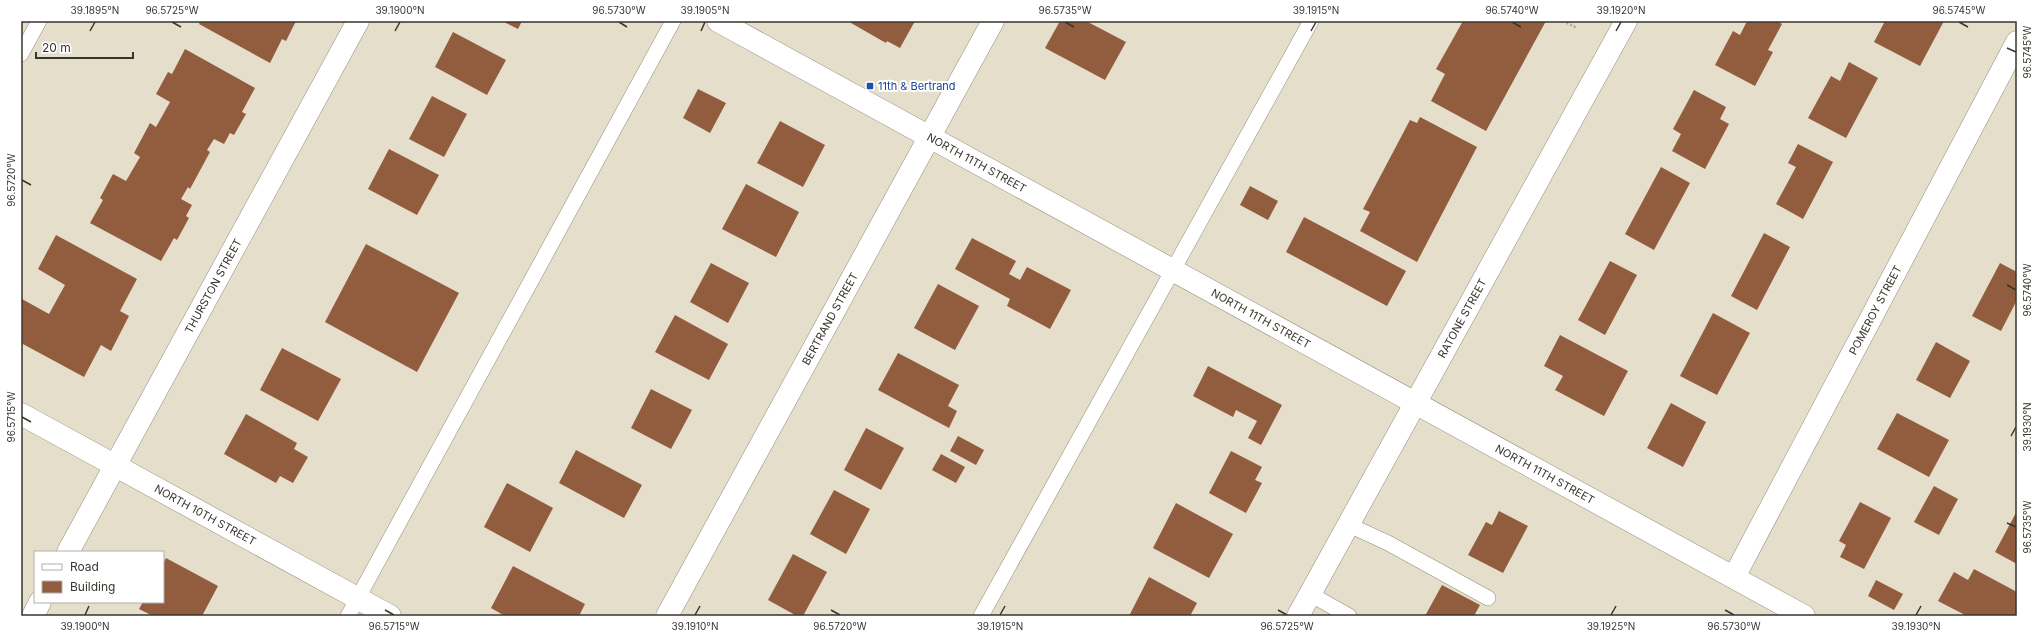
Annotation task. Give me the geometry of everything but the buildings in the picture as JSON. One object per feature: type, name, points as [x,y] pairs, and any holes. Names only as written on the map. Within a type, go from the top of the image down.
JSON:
[{"type":"street","name":"THURSTON STREET","points":[[69,551],[358,21]]},
{"type":"street","name":"NORTH 11TH STREET","points":[[718,21],[1804,616]]},
{"type":"street","name":"BERTRAND STREET","points":[[667,616],[993,21]]},
{"type":"street","name":"RATONE STREET","points":[[1298,616],[1626,21]]},
{"type":"street","name":"POMEROY STREET","points":[[1734,577],[2017,42]]},
{"type":"street","name":"NORTH 10TH STREET","points":[[21,414],[115,466],[352,607],[390,616]]},
{"type":"street","points":[[33,616],[40,603]]},
{"type":"lane","points":[[21,54],[39,21]]},
{"type":"lane","points":[[352,607],[673,21]]},
{"type":"lane","points":[[981,616],[1311,21]]},
{"type":"lane","points":[[1349,525],[1388,543],[1488,598]]},
{"type":"lane","points":[[1310,594],[1349,616]]},
{"type":"path","points":[[1563,21],[1577,28]]},
{"type":"place","name":"11th & Bertrand","points":[[870,86]]}]
